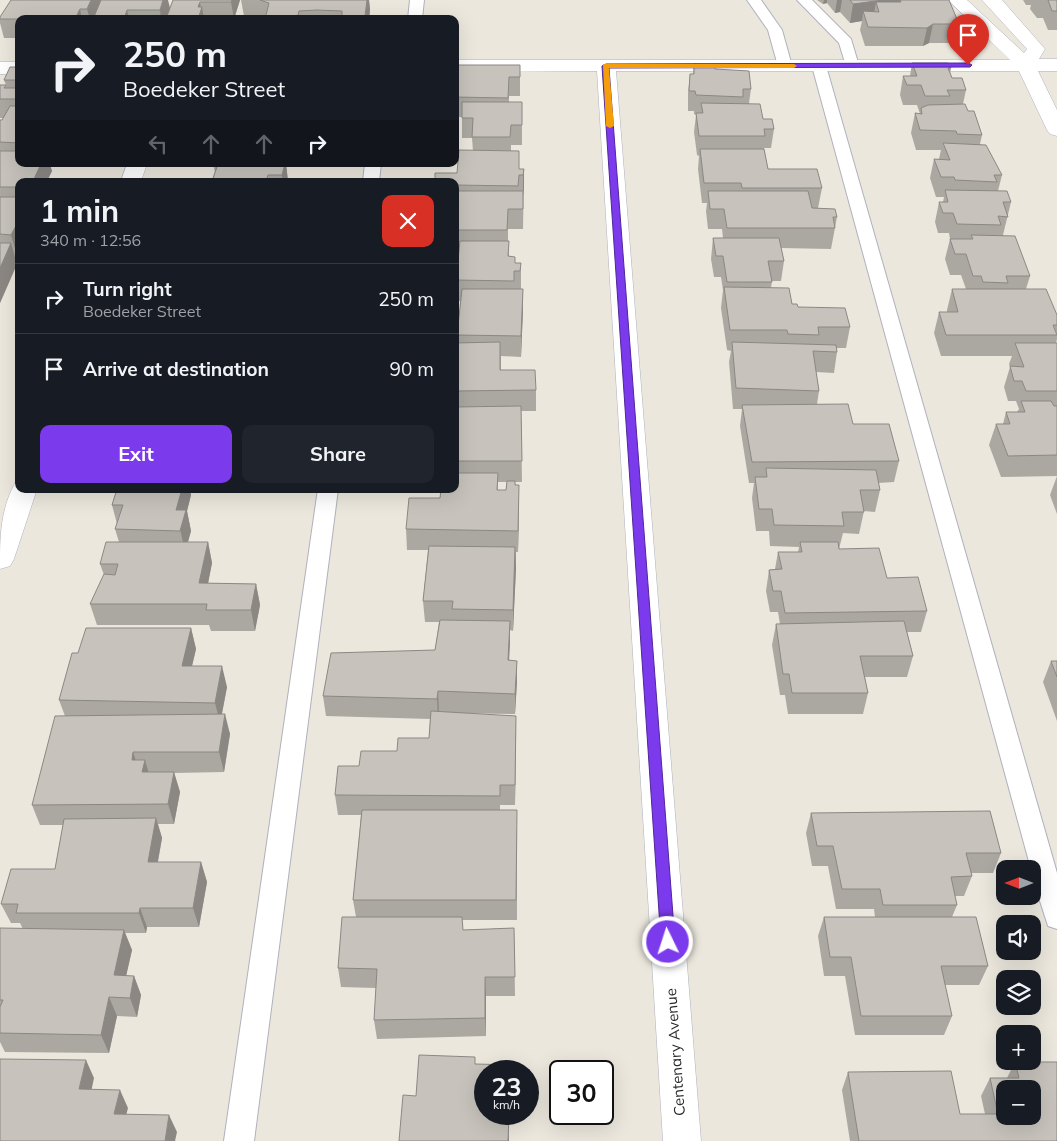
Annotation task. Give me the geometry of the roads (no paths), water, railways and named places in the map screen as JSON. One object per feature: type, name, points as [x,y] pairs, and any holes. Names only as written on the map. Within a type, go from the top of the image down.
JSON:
[{"type":"street","points":[[957,0],[1026,65],[1057,130]]},
{"type":"street","points":[[991,0],[1000,7],[1036,49],[1026,65]]},
{"type":"street","points":[[459,66],[1057,65]]},
{"type":"street","name":"Centenary Avenue","points":[[606,66],[682,1141]]},
{"type":"street","points":[[0,68],[15,68]]},
{"type":"street","points":[[0,559],[23,493]]},
{"type":"lane","points":[[415,15],[417,0]]},
{"type":"lane","points":[[754,0],[775,30],[785,66]]},
{"type":"lane","points":[[804,0],[846,42],[852,66]]},
{"type":"lane","points":[[819,66],[1057,918]]},
{"type":"lane","points":[[239,1141],[327,493]]}]
